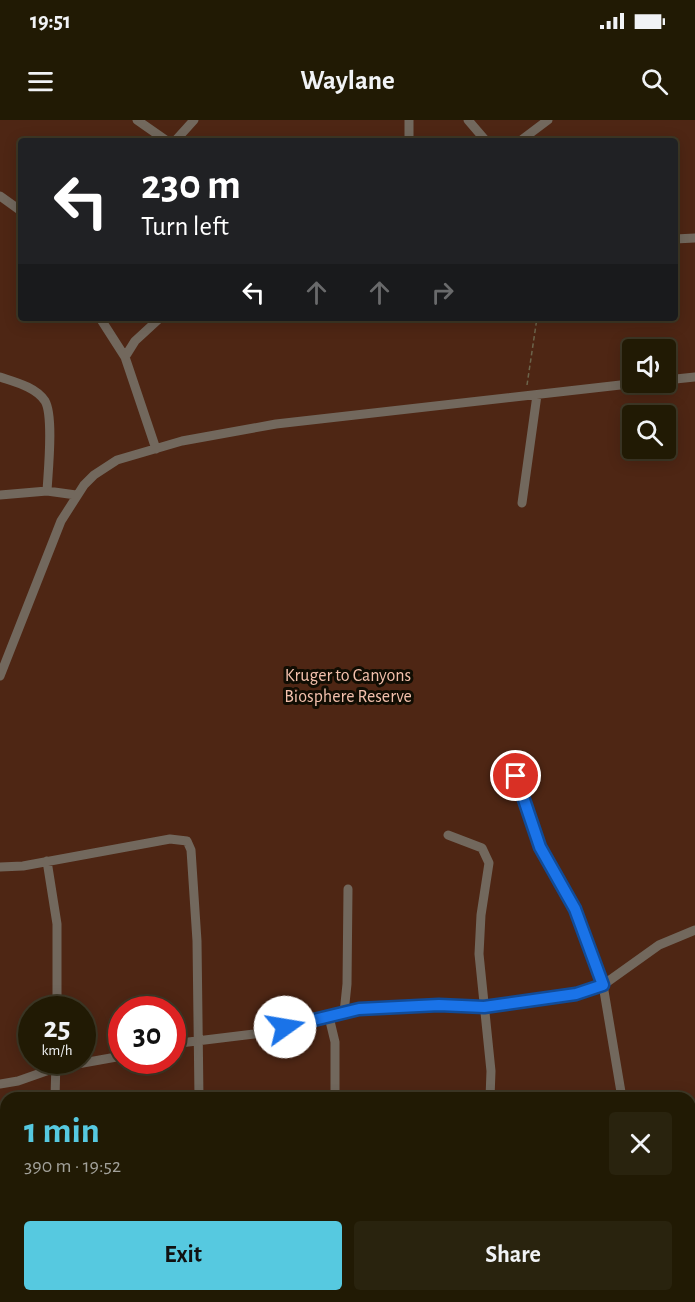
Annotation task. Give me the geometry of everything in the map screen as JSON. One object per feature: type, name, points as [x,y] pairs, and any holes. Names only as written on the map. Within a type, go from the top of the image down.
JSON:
[{"type":"street","points":[[137,120],[163,138]]},
{"type":"street","points":[[178,138],[194,120]]},
{"type":"street","points":[[409,120],[409,138]]},
{"type":"street","points":[[468,120],[483,138]]},
{"type":"street","points":[[524,138],[548,120]]},
{"type":"street","points":[[0,196],[18,209]]},
{"type":"street","points":[[678,239],[695,238]]},
{"type":"street","points":[[102,321],[125,357],[156,449]]},
{"type":"street","points":[[125,357],[135,341],[157,321]]},
{"type":"street","points":[[0,377],[37,393],[48,407],[50,423],[47,490]]},
{"type":"street","points":[[676,379],[695,377]]},
{"type":"street","points":[[0,676],[49,549],[76,495],[94,475],[117,460],[182,441],[276,424],[622,385]]},
{"type":"street","points":[[522,503],[537,395]]},
{"type":"street","points":[[0,495],[47,490],[76,495]]},
{"type":"street","points":[[516,776],[540,847],[575,909],[603,985],[621,1092]]},
{"type":"street","points":[[448,835],[482,848],[489,863],[479,937],[490,1092]]},
{"type":"street","points":[[0,867],[14,868],[170,839],[181,839],[189,844],[196,941],[199,1092]]},
{"type":"street","points":[[47,861],[57,924],[57,996]]},
{"type":"street","points":[[344,1013],[347,984],[348,889]]},
{"type":"street","points":[[186,1042],[246,1036],[359,1009],[401,1006],[484,1007],[576,994],[603,985],[659,945],[695,930]]},
{"type":"street","points":[[329,1017],[335,1042],[335,1092]]},
{"type":"street","points":[[0,1084],[18,1081],[34,1074]]},
{"type":"street","points":[[55,1092],[56,1074]]},
{"type":"path","points":[[525,396],[537,321]]},
{"type":"green space","name":"Kruger to Canyons Biosphere Reserve","points":[[0,120],[695,120],[695,1092],[0,1092]]},
{"type":"route","points":[[285,1027],[374,1007],[439,1005],[484,1007],[576,994],[603,985],[575,909],[540,847],[516,776]]}]
